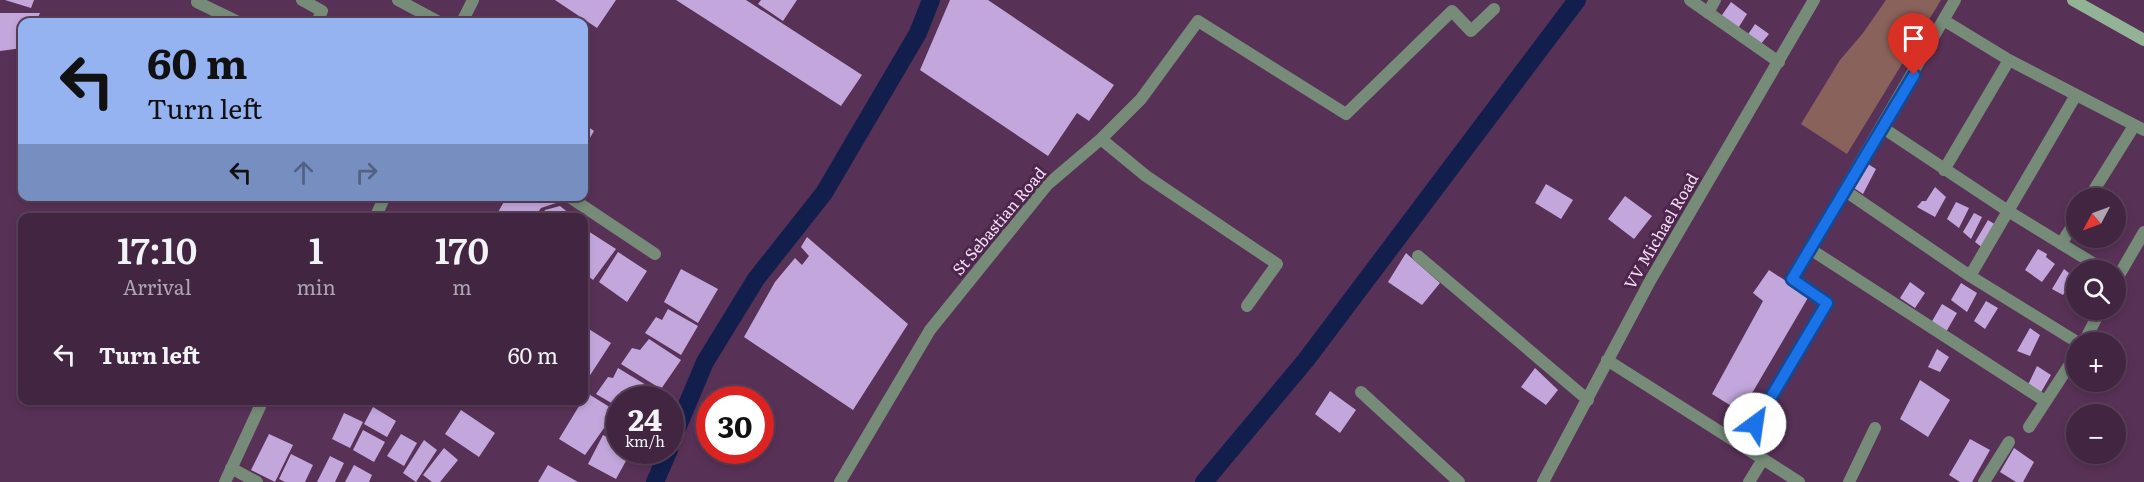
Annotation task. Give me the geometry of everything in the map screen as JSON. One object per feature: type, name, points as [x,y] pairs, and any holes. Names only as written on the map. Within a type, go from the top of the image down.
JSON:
[{"type":"main road","points":[[2073,0],[2144,39]]},
{"type":"street","points":[[302,0],[322,11],[319,18]]},
{"type":"street","points":[[398,0],[432,18]]},
{"type":"street","points":[[464,18],[473,0]]},
{"type":"street","points":[[1690,0],[1779,62]]},
{"type":"street","points":[[1708,13],[1715,0]]},
{"type":"street","name":"VV Michael Road","points":[[1543,482],[1650,281],[1814,0]]},
{"type":"street","points":[[1743,445],[1827,303],[1792,279],[1945,21],[1955,0]]},
{"type":"street","points":[[197,2],[230,18]]},
{"type":"street","name":"St Sebastian Road","points":[[840,482],[930,330],[1047,185],[1101,139],[1141,99],[1198,21],[1346,114],[1452,11],[1471,31],[1494,9]]},
{"type":"street","points":[[1945,21],[2009,60],[2139,128],[2096,188]]},
{"type":"street","points":[[1944,170],[2009,60]]},
{"type":"street","points":[[1970,276],[2076,95]]},
{"type":"street","points":[[1882,128],[1944,170],[2087,260]]},
{"type":"street","points":[[1101,139],[1146,176],[1277,264],[1247,306]]},
{"type":"street","points":[[1844,190],[1970,276],[2066,335]]},
{"type":"street","points":[[576,201],[655,254]]},
{"type":"street","points":[[2126,262],[2144,232]]},
{"type":"street","points":[[2061,244],[2066,236]]},
{"type":"street","points":[[1810,249],[2045,401]]},
{"type":"street","points":[[1418,256],[1588,400]]},
{"type":"street","points":[[1607,360],[1798,482]]},
{"type":"street","points":[[2029,427],[2066,370]]},
{"type":"street","points":[[1361,392],[1459,482]]},
{"type":"street","points":[[225,482],[261,405]]},
{"type":"street","points":[[1849,482],[1875,428]]},
{"type":"street","points":[[1984,482],[2009,442]]},
{"type":"street","points":[[1749,482],[1763,459]]},
{"type":"street","points":[[231,468],[257,482]]},
{"type":"shaded area","points":[[1886,0],[1941,0],[1847,154],[1801,124],[1840,60],[1863,33]]},
{"type":"building","points":[[5,0],[34,0],[31,8]]},
{"type":"building","points":[[555,0],[616,0],[597,28],[588,22],[588,18],[582,18]]},
{"type":"building","points":[[676,0],[746,0],[862,75],[841,106]]},
{"type":"building","points":[[761,0],[797,0],[783,21],[758,4]]},
{"type":"building","points":[[950,0],[988,0],[1114,85],[1089,121],[1077,113],[1048,156],[920,70]]},
{"type":"building","points":[[1731,2],[1747,14],[1737,30],[1720,18]]},
{"type":"building","points":[[0,13],[40,13],[38,18],[18,18],[18,49],[0,51]]},
{"type":"building","points":[[1755,24],[1769,34],[1760,45],[1747,36]]},
{"type":"building","points":[[588,127],[594,131],[588,141]]},
{"type":"building","points":[[1868,164],[1876,169],[1863,194],[1854,188]]},
{"type":"building","points":[[1546,184],[1573,200],[1561,219],[1535,203]]},
{"type":"building","points":[[1935,187],[1946,197],[1935,217],[1917,207],[1922,201],[1926,201]]},
{"type":"building","points":[[1625,196],[1652,216],[1634,239],[1608,219]]},
{"type":"building","points":[[504,201],[553,201],[556,203],[541,208],[538,213],[498,213]]},
{"type":"building","points":[[1956,202],[1969,208],[1959,228],[1947,219]]},
{"type":"building","points":[[560,206],[569,213],[543,213],[545,210]]},
{"type":"building","points":[[1974,213],[1982,217],[1971,239],[1963,232]]},
{"type":"building","points":[[1988,220],[1996,225],[1983,248],[1975,242]]},
{"type":"building","points":[[588,231],[616,249],[593,280],[588,276]]},
{"type":"building","points":[[807,237],[908,324],[853,410],[744,337],[775,282],[795,258],[802,265],[809,256],[801,247]]},
{"type":"building","points":[[2038,249],[2047,254],[2046,257],[2055,264],[2042,282],[2025,270]]},
{"type":"building","points":[[618,252],[647,271],[627,302],[599,282]]},
{"type":"building","points":[[1406,253],[1440,283],[1422,305],[1388,282]]},
{"type":"building","points":[[681,269],[718,289],[698,323],[664,302]]},
{"type":"building","points":[[2064,269],[2066,271],[2066,290],[2063,295],[2052,289]]},
{"type":"building","points":[[1769,270],[1809,296],[1741,412],[1712,394],[1763,301],[1753,293]]},
{"type":"building","points":[[1910,282],[1925,293],[1915,308],[1900,298]]},
{"type":"building","points":[[1961,283],[1977,293],[1967,312],[1951,300]]},
{"type":"building","points":[[1986,301],[1998,308],[1985,329],[1974,321]]},
{"type":"building","points":[[1942,304],[1957,313],[1946,332],[1931,323]]},
{"type":"building","points":[[668,309],[698,326],[681,355],[645,333],[656,317],[662,320]]},
{"type":"building","points":[[2030,328],[2040,335],[2030,356],[2017,351]]},
{"type":"building","points":[[588,329],[611,343],[588,378]]},
{"type":"building","points":[[649,339],[681,360],[663,386],[656,386],[621,364],[632,348],[640,350]]},
{"type":"building","points":[[1937,349],[1949,357],[1940,372],[1928,367]]},
{"type":"building","points":[[2037,366],[2051,375],[2040,394],[2027,387]]},
{"type":"building","points":[[618,368],[648,386],[606,386],[606,400],[596,394],[608,377],[613,378]]},
{"type":"building","points":[[1535,368],[1558,390],[1546,405],[1521,387]]},
{"type":"building","points":[[1920,380],[1950,400],[1928,437],[1900,419]]},
{"type":"building","points":[[1330,391],[1356,410],[1340,433],[1315,414]]},
{"type":"building","points":[[588,394],[606,405],[606,425],[585,455],[559,439],[580,405],[588,405]]},
{"type":"building","points":[[373,407],[396,421],[387,437],[364,424]]},
{"type":"building","points":[[461,410],[495,433],[479,457],[445,434]]},
{"type":"building","points":[[344,413],[363,422],[350,448],[332,439]]},
{"type":"building","points":[[363,430],[385,442],[374,462],[353,450]]},
{"type":"building","points":[[269,434],[293,445],[275,482],[251,470]]},
{"type":"building","points":[[401,434],[417,443],[404,466],[387,456]]},
{"type":"building","points":[[603,435],[606,437],[606,464],[624,464],[616,479],[588,464]]},
{"type":"building","points":[[1970,439],[1990,450],[1972,482],[1960,482],[1949,475]]},
{"type":"building","points":[[424,440],[437,450],[416,482],[403,473]]},
{"type":"building","points":[[444,448],[458,460],[440,482],[432,482],[423,475]]},
{"type":"building","points":[[2014,448],[2034,462],[2023,482],[2016,482],[2000,472]]},
{"type":"building","points":[[291,454],[313,465],[305,482],[285,482],[279,479]]},
{"type":"building","points":[[330,456],[344,463],[335,482],[317,482]]},
{"type":"building","points":[[354,465],[372,475],[369,482],[345,482]]},
{"type":"building","points":[[548,465],[578,482],[538,482]]},
{"type":"waterway","points":[[684,412],[705,362],[756,279],[824,193],[918,33],[931,0]]},
{"type":"waterway","points":[[1204,482],[1306,360],[1577,0]]},
{"type":"waterway","points":[[655,482],[663,464]]},
{"type":"route","points":[[1755,424],[1827,303],[1792,279],[1914,75]]}]
